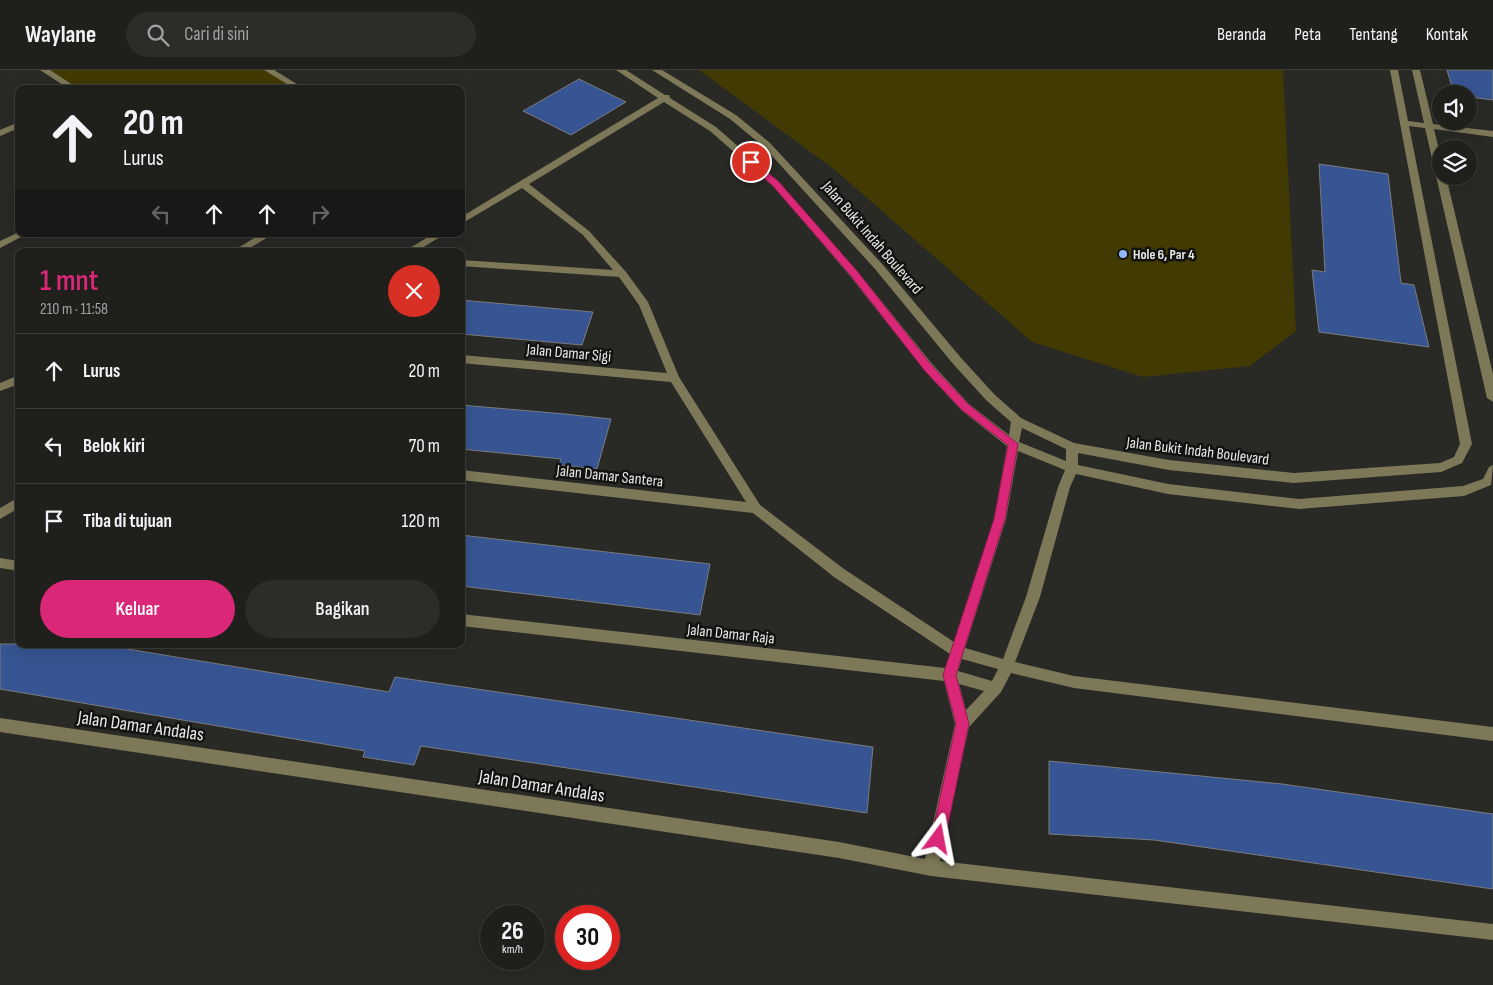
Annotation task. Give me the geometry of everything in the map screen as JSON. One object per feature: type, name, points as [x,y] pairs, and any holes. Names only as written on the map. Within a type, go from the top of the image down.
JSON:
[{"type":"street","points":[[44,70],[68,85]]},
{"type":"street","points":[[268,70],[294,85]]},
{"type":"street","points":[[620,70],[666,97],[713,129],[776,184],[854,274],[929,368],[965,407],[1013,444],[1072,468],[1096,475],[1168,489],[1299,504],[1464,491],[1490,480],[1493,470]]},
{"type":"street","name":"Jalan Bukit Indah Boulevard","points":[[656,70],[732,117],[768,145],[879,267],[958,362],[991,398],[1017,421],[1072,447],[1169,466],[1294,478],[1441,467],[1458,460],[1466,444],[1394,70]]},
{"type":"street","points":[[1416,70],[1493,398]]},
{"type":"street","points":[[465,220],[666,97]]},
{"type":"street","points":[[1404,123],[1493,134]]},
{"type":"street","points":[[0,133],[15,127]]},
{"type":"street","points":[[524,185],[586,233],[622,274],[644,304],[674,378],[756,508],[839,573],[958,652],[1074,682],[1493,734]]},
{"type":"street","points":[[0,245],[16,237]]},
{"type":"street","points":[[243,248],[263,237]]},
{"type":"street","points":[[415,248],[435,237]]},
{"type":"street","points":[[465,263],[622,274]]},
{"type":"street","name":"Jalan Damar Sigi","points":[[465,359],[674,378]]},
{"type":"street","points":[[0,387],[15,381]]},
{"type":"street","points":[[931,868],[962,724],[950,675],[1000,519],[1017,421]]},
{"type":"street","points":[[962,724],[996,688],[1007,666],[1033,597],[1064,487],[1072,468],[1072,447]]},
{"type":"street","name":"Jalan Damar Santera","points":[[465,475],[756,508]]},
{"type":"street","points":[[0,514],[15,505]]},
{"type":"street","points":[[0,563],[15,565]]},
{"type":"street","name":"Jalan Damar Raja","points":[[465,620],[950,675],[996,688]]},
{"type":"street","name":"Jalan Damar Andalas","points":[[0,725],[839,850],[931,868],[1493,932]]},
{"type":"shaded area","points":[[46,70],[267,70],[293,85],[71,85]]},
{"type":"shaded area","points":[[699,70],[1283,70],[1296,331],[1250,366],[1143,377],[1032,342],[835,170]]},
{"type":"building","points":[[1447,70],[1493,70],[1493,100],[1477,98],[1477,85],[1451,85]]},
{"type":"building","points":[[579,79],[626,102],[571,135],[523,111]]},
{"type":"building","points":[[1319,164],[1388,174],[1401,283],[1414,285],[1429,347],[1319,332],[1312,270],[1325,272]]},
{"type":"building","points":[[465,300],[593,312],[582,345],[465,334]]},
{"type":"building","points":[[465,405],[611,419],[597,469],[559,465],[561,459],[465,449]]},
{"type":"building","points":[[465,535],[710,564],[700,615],[465,586]]},
{"type":"building","points":[[0,644],[15,644],[15,648],[121,648],[389,692],[395,677],[873,747],[867,813],[421,746],[414,765],[363,757],[365,751],[0,689]]},
{"type":"building","points":[[1049,761],[1282,784],[1493,814],[1493,889],[1154,840],[1049,834]]},
{"type":"place","name":"Hole 6, Par 4","points":[[1123,254]]},
{"type":"route","points":[[751,162],[776,184],[854,274],[929,368],[965,407],[1013,444],[1000,519],[950,675],[962,724],[938,839]]}]
